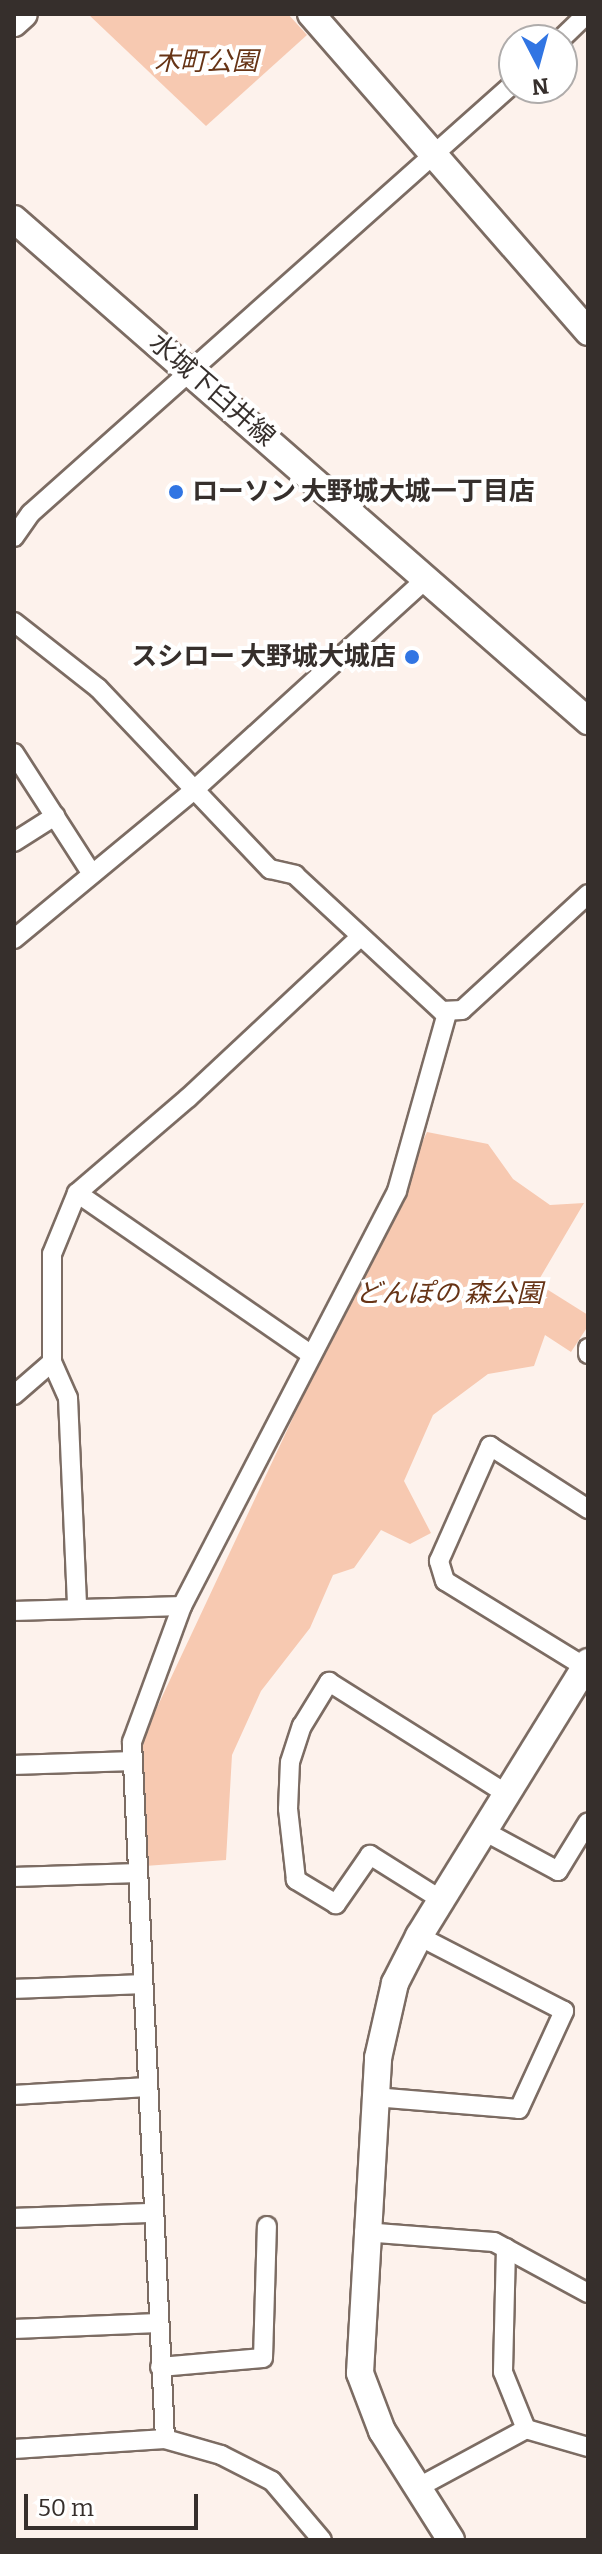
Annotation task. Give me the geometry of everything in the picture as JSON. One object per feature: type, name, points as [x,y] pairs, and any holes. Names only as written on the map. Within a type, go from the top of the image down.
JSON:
[{"type":"street","points":[[14,23],[24,14]]},
{"type":"street","points":[[311,14],[588,332]]},
{"type":"street","points":[[14,537],[31,513],[194,372],[498,98]]},
{"type":"street","name":"水城下臼井線","points":[[14,219],[194,372],[588,721]]},
{"type":"street","points":[[14,939],[193,791],[426,579]]},
{"type":"street","points":[[14,622],[98,688],[270,869],[295,875],[359,938],[371,942],[447,1013]]},
{"type":"street","points":[[14,753],[92,874]]},
{"type":"street","points":[[14,842],[55,816]]},
{"type":"street","points":[[447,1013],[462,1010],[588,894]]},
{"type":"street","points":[[77,1608],[68,1398],[52,1362],[52,1254],[77,1193],[188,1098],[359,938]]},
{"type":"street","points":[[165,2439],[132,1742],[182,1606],[397,1191],[447,1013]]},
{"type":"street","points":[[77,1193],[310,1354]]},
{"type":"street","points":[[588,1348],[588,1354]]},
{"type":"street","points":[[14,1395],[52,1362]]},
{"type":"street","points":[[451,2540],[366,2400],[360,2373],[364,2232],[374,2097],[387,2012],[419,1936],[440,1899],[586,1665],[445,1581],[439,1561],[490,1446],[588,1509]]},
{"type":"street","points":[[14,1611],[182,1606]]},
{"type":"street","points":[[440,1899],[370,1855],[336,1904],[296,1880],[288,1809],[290,1762],[302,1726],[329,1682],[507,1794]]},
{"type":"street","points":[[14,1765],[132,1761]]},
{"type":"street","points":[[484,1831],[558,1871],[588,1822]]},
{"type":"street","points":[[14,1877],[138,1873]]},
{"type":"street","points":[[374,2097],[519,2109],[564,2011],[419,1936]]},
{"type":"street","points":[[14,1989],[143,1984]]},
{"type":"street","points":[[14,2095],[147,2087]]},
{"type":"street","points":[[14,2218],[153,2213]]},
{"type":"street","points":[[160,2367],[263,2358],[267,2226]]},
{"type":"street","points":[[364,2232],[494,2242],[588,2293]]},
{"type":"street","points":[[506,2248],[503,2372],[526,2429]]},
{"type":"street","points":[[14,2329],[158,2323]]},
{"type":"street","points":[[417,2488],[526,2429],[588,2447]]},
{"type":"street","points":[[14,2449],[165,2439],[221,2455],[272,2481],[322,2540]]},
{"type":"green space","name":"木町公園","points":[[88,14],[288,14],[307,35],[206,126]]},
{"type":"green space","name":"どんぽの 森公園","points":[[427,1132],[488,1144],[513,1179],[550,1205],[584,1203],[537,1283],[588,1315],[588,1326],[571,1352],[545,1335],[534,1366],[488,1374],[433,1415],[404,1481],[431,1533],[410,1544],[381,1530],[354,1568],[333,1575],[310,1628],[261,1691],[232,1755],[226,1860],[145,1866],[140,1761],[146,1731]]},
{"type":"place","name":"ローソン 大野城大城一丁目店","points":[[176,492]]},
{"type":"place","name":"スシロー 大野城大城店","points":[[412,657]]}]
